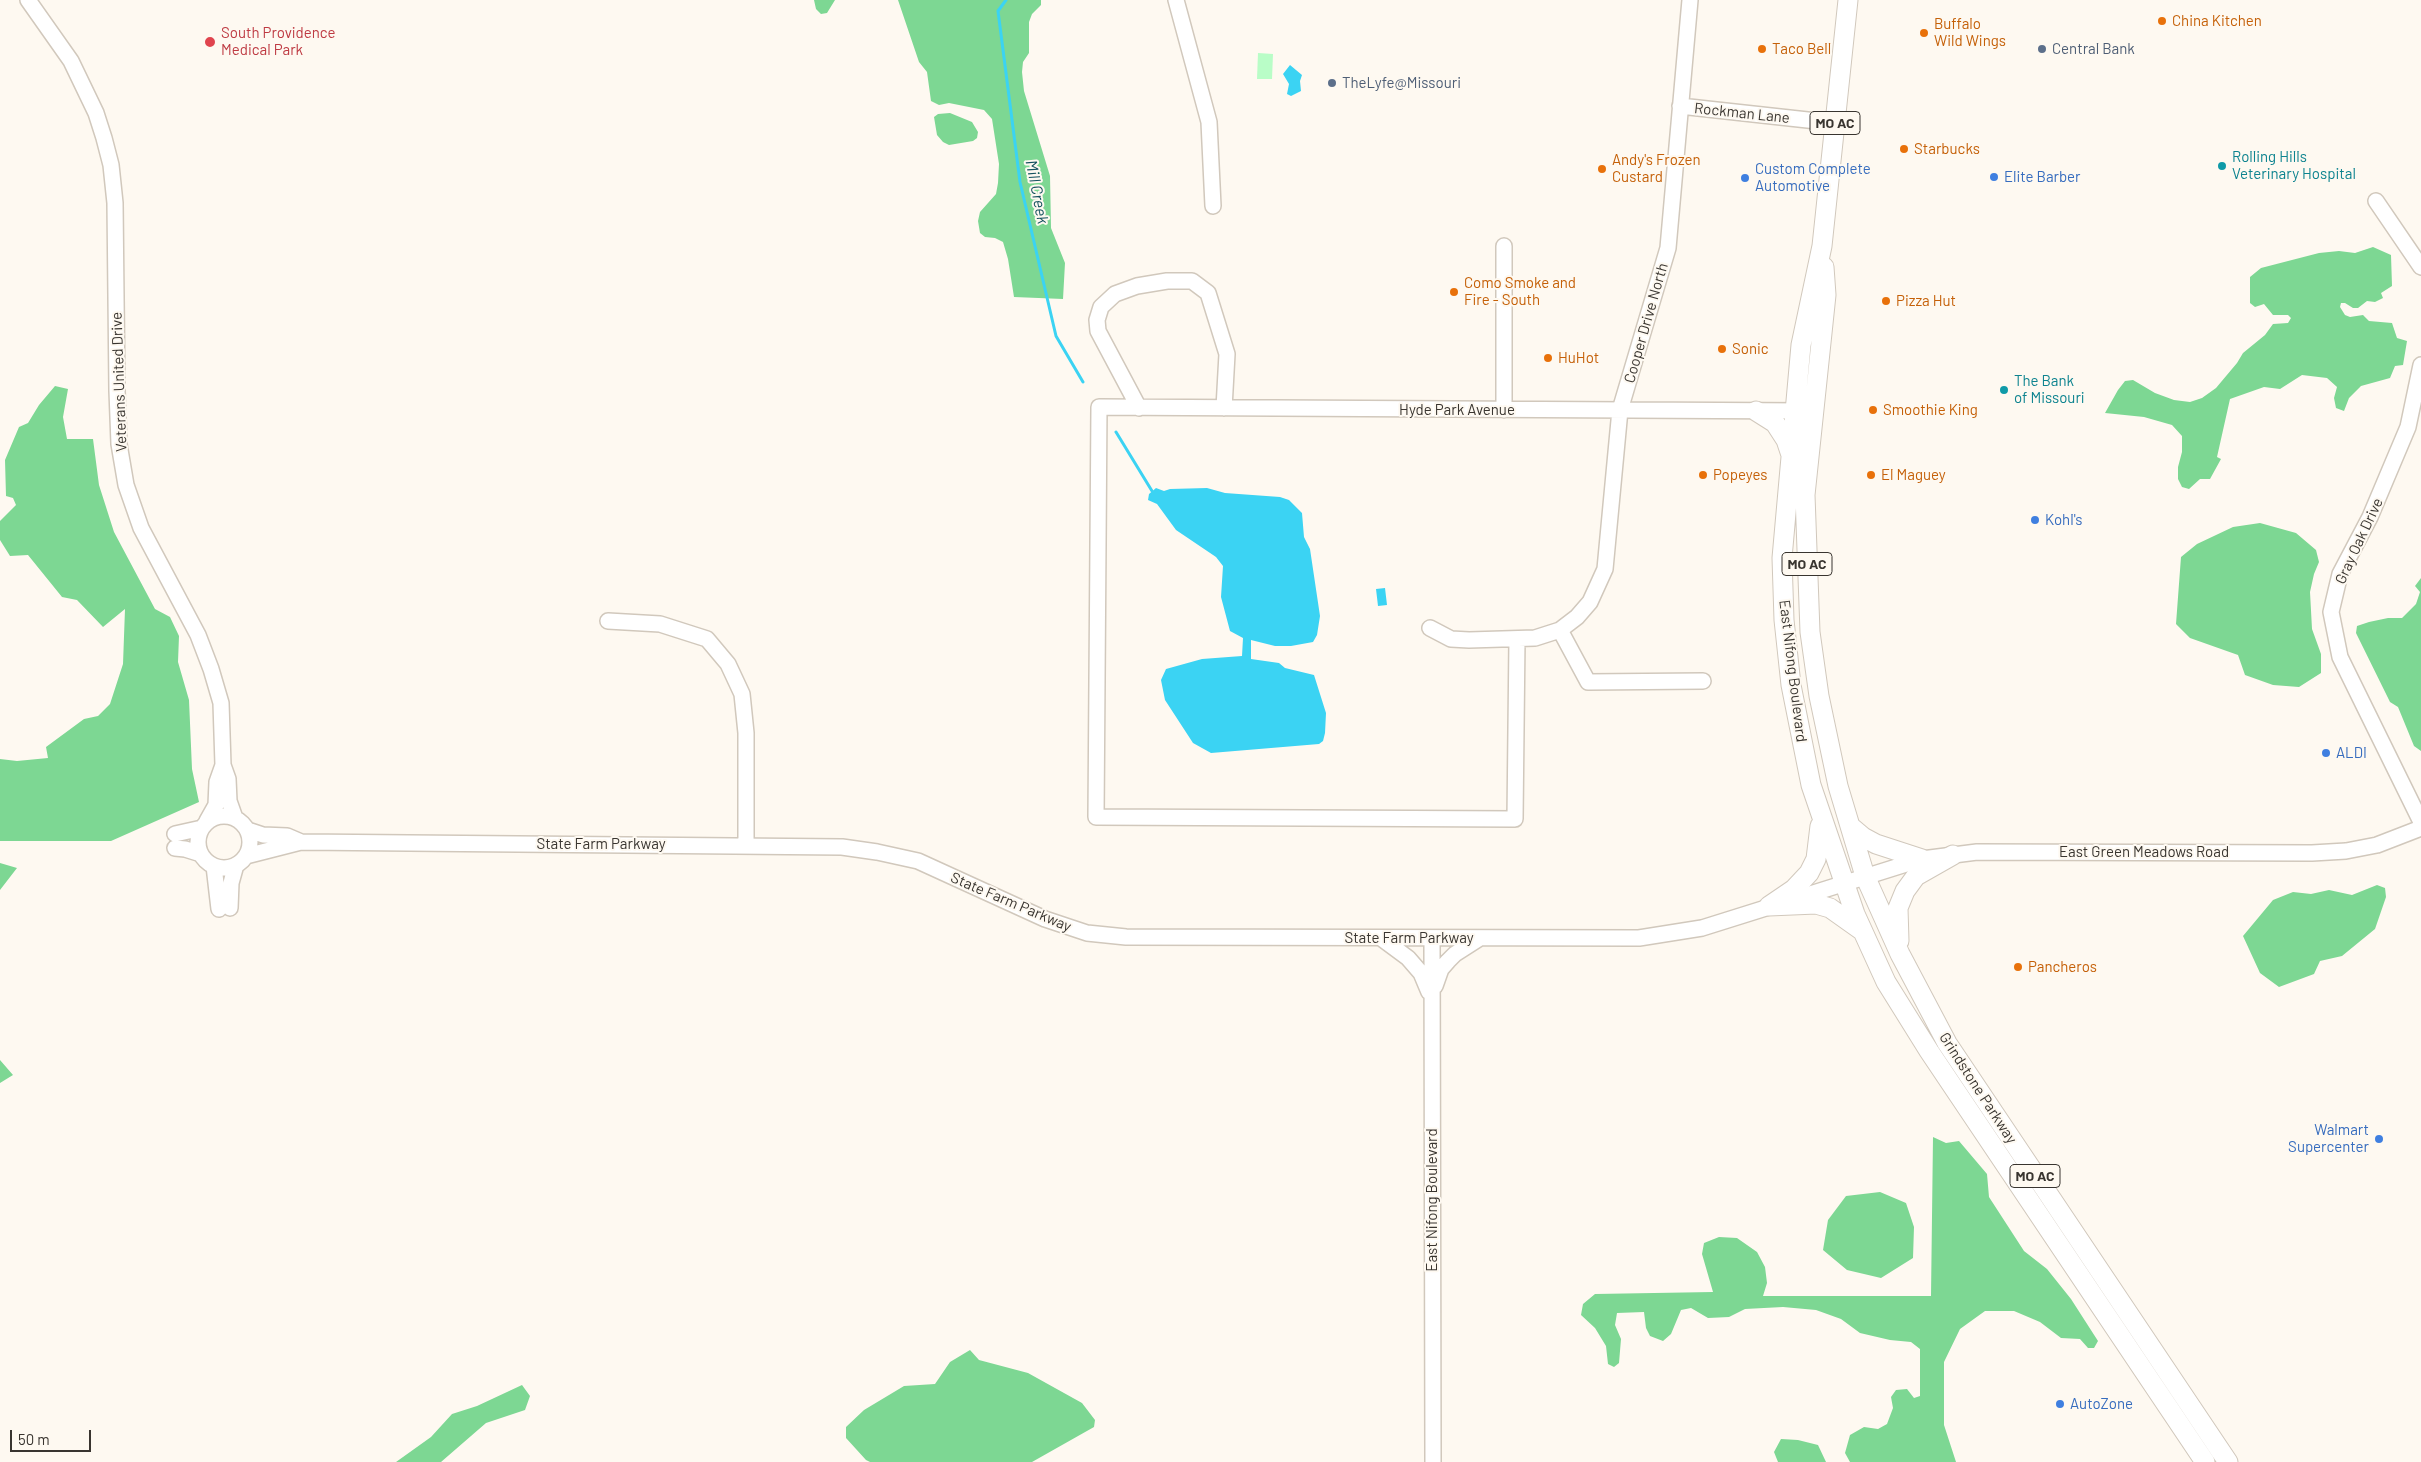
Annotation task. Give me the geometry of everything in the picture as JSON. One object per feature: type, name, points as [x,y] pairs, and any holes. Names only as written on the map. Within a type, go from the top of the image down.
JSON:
[{"type":"main road","name":"East Nifong Boulevard","points":[[1848,0],[1822,246],[1802,345],[1806,411],[1805,495],[1810,632],[1819,696],[1838,786],[1865,876]]},
{"type":"main road","points":[[1756,411],[1767,416],[1780,429],[1792,457]]},
{"type":"main road","name":"East Nifong Boulevard","points":[[1806,411],[1792,457],[1782,558],[1784,620],[1800,740],[1821,817],[1844,883]]},
{"type":"main road","points":[[1770,906],[1794,889],[1809,873],[1816,859],[1821,817]]},
{"type":"main road","points":[[1850,826],[1863,837],[1876,844],[1922,859]]},
{"type":"main road","points":[[1900,954],[1898,908],[1905,891],[1916,876],[1953,855]]},
{"type":"main road","name":"Grindstone Parkway","points":[[1865,876],[1900,954],[1947,1043],[2228,1462]]},
{"type":"main road","name":"Grindstone Parkway","points":[[1844,883],[1861,930],[1886,982],[1929,1051],[2205,1462]]},
{"type":"main road","points":[[1770,906],[1816,904],[1830,908],[1861,930]]},
{"type":"street","name":"Veterans United Drive","points":[[28,0],[71,61],[96,113],[111,164],[114,203],[119,444],[126,485],[141,528],[198,635],[211,669],[221,703],[223,765],[228,779],[229,801],[235,818]]},
{"type":"street","points":[[1176,0],[1209,122],[1213,206]]},
{"type":"street","name":"Cooper Drive North","points":[[1560,630],[1590,602],[1605,569],[1620,410],[1668,248],[1690,0]]},
{"type":"street","name":"Rockman Lane","points":[[1680,106],[1835,123]]},
{"type":"street","points":[[2376,200],[2421,267]]},
{"type":"street","points":[[1504,246],[1504,410]]},
{"type":"street","points":[[1139,408],[1098,331],[1097,320],[1101,307],[1115,294],[1137,286],[1167,280],[1192,281],[1208,293],[1227,354],[1224,408]]},
{"type":"street","name":"Gray Oak Drive","points":[[2421,365],[2408,427],[2370,517],[2340,574],[2330,612],[2340,657],[2421,822]]},
{"type":"street","name":"Hyde Park Avenue","points":[[1517,639],[1515,819],[1096,817],[1099,407],[1806,411]]},
{"type":"street","points":[[608,621],[660,624],[707,639],[728,664],[742,694],[746,733],[746,845]]},
{"type":"street","points":[[1430,628],[1451,639],[1535,638],[1560,630],[1588,682],[1703,682]]},
{"type":"street","name":"Veterans United Drive","points":[[204,824],[216,805],[216,782],[223,765]]},
{"type":"street","points":[[214,866],[224,908],[231,883],[241,861],[250,848],[248,830],[235,818],[221,816],[175,841],[185,848],[200,854],[214,866],[229,868],[241,861]]},
{"type":"street","points":[[200,854],[198,836],[204,824]]},
{"type":"street","name":"East Green Meadows Road","points":[[1865,876],[1922,859],[1977,852],[2312,853],[2346,851],[2377,845],[2421,828]]},
{"type":"street","name":"State Farm Parkway","points":[[248,830],[263,835],[287,836],[301,842]]},
{"type":"street","name":"State Farm Parkway","points":[[241,861],[301,842],[842,847],[918,861],[1045,919],[1087,933],[1126,937],[1639,938],[1702,928],[1865,876]]},
{"type":"street","points":[[1381,938],[1408,958],[1421,973],[1432,997]]},
{"type":"street","name":"East Nifong Boulevard","points":[[1432,938],[1433,1462]]},
{"type":"street","points":[[1432,997],[1441,969],[1454,954],[1480,938]]},
{"type":"green space","points":[[814,0],[835,0],[827,13],[821,14],[816,9]]},
{"type":"green space","points":[[898,0],[1041,0],[1041,5],[1032,14],[1029,22],[1029,53],[1023,62],[1022,72],[1024,91],[1050,176],[1051,228],[1065,263],[1063,299],[1014,297],[1008,259],[1003,242],[995,238],[985,237],[980,233],[978,221],[980,212],[996,194],[998,183],[999,164],[992,119],[984,110],[949,103],[939,105],[931,101],[927,72],[919,62]]},
{"type":"green space","points":[[1258,53],[1273,54],[1272,79],[1257,79]]},
{"type":"green space","points":[[950,113],[972,122],[978,132],[977,138],[973,141],[949,145],[943,142],[937,135],[934,117],[938,114]]},
{"type":"green space","points":[[2373,247],[2391,255],[2392,286],[2381,293],[2383,298],[2375,302],[2367,301],[2358,308],[2341,303],[2340,307],[2345,315],[2350,317],[2363,315],[2369,321],[2392,323],[2397,338],[2407,341],[2403,365],[2395,366],[2390,378],[2361,386],[2349,398],[2344,411],[2336,408],[2334,398],[2337,387],[2327,378],[2302,375],[2280,389],[2264,387],[2230,399],[2217,457],[2221,459],[2210,479],[2200,479],[2189,489],[2182,487],[2178,479],[2182,436],[2172,425],[2144,417],[2105,413],[2125,381],[2133,380],[2155,393],[2174,400],[2190,402],[2202,398],[2216,388],[2243,353],[2265,335],[2273,324],[2288,323],[2291,318],[2288,315],[2273,315],[2264,304],[2255,307],[2250,303],[2250,277],[2261,268],[2319,253],[2339,251],[2355,253]]},
{"type":"green space","points":[[55,386],[68,389],[63,417],[67,439],[93,439],[99,485],[114,532],[155,609],[170,617],[179,636],[178,662],[189,700],[192,769],[199,802],[111,841],[0,841],[0,759],[17,761],[48,758],[46,747],[84,719],[98,716],[110,704],[123,664],[125,609],[103,627],[77,600],[62,597],[28,555],[10,556],[0,540],[0,521],[16,505],[13,498],[6,496],[5,460],[19,427],[28,423],[39,405]]},
{"type":"green space","points":[[2260,523],[2296,533],[2316,550],[2319,562],[2310,592],[2312,629],[2321,654],[2321,673],[2299,687],[2273,685],[2245,675],[2238,655],[2190,638],[2176,624],[2181,557],[2197,544],[2233,527]]},
{"type":"green space","points":[[2421,578],[2421,751],[2414,746],[2398,707],[2390,702],[2356,633],[2357,626],[2369,622],[2388,618],[2402,618],[2416,604],[2420,592],[2415,586]]},
{"type":"green space","points":[[0,863],[17,868],[0,890]]},
{"type":"green space","points":[[2377,885],[2385,888],[2386,897],[2375,929],[2342,956],[2320,961],[2314,974],[2279,987],[2260,973],[2243,936],[2273,900],[2293,892],[2311,894],[2329,890],[2352,895]]},
{"type":"green space","points":[[0,1060],[13,1075],[0,1083]]},
{"type":"green space","points":[[1933,1137],[1946,1143],[1959,1141],[1987,1174],[1989,1197],[2024,1251],[2047,1269],[2071,1299],[2098,1341],[2094,1348],[2088,1348],[2080,1339],[2061,1338],[2040,1322],[2014,1311],[1985,1311],[1960,1329],[1944,1362],[1944,1425],[1956,1462],[1850,1462],[1845,1453],[1850,1435],[1864,1427],[1878,1429],[1887,1424],[1893,1408],[1891,1397],[1896,1390],[1907,1389],[1914,1398],[1920,1396],[1920,1349],[1911,1342],[1890,1340],[1860,1333],[1841,1319],[1816,1310],[1783,1307],[1745,1309],[1729,1317],[1708,1318],[1691,1308],[1681,1310],[1671,1334],[1663,1341],[1650,1336],[1646,1328],[1644,1312],[1617,1313],[1615,1325],[1621,1339],[1619,1363],[1614,1367],[1608,1364],[1606,1346],[1595,1328],[1581,1315],[1583,1304],[1595,1294],[1713,1292],[1702,1254],[1704,1243],[1719,1237],[1737,1238],[1757,1252],[1765,1267],[1767,1283],[1763,1296],[1931,1296]]},
{"type":"green space","points":[[1880,1192],[1906,1203],[1914,1227],[1913,1258],[1881,1278],[1847,1270],[1823,1250],[1828,1220],[1846,1196]]},
{"type":"green space","points":[[970,1350],[979,1360],[1028,1373],[1082,1403],[1095,1420],[1094,1427],[1032,1462],[870,1462],[846,1438],[846,1427],[864,1410],[904,1386],[935,1384],[950,1362]]},
{"type":"green space","points":[[522,1385],[530,1396],[525,1410],[486,1423],[441,1462],[396,1462],[431,1437],[452,1414],[477,1406]]},
{"type":"green space","points":[[1781,1439],[1798,1440],[1818,1445],[1826,1462],[1778,1462],[1774,1452]]},
{"type":"water","points":[[1290,65],[1302,75],[1300,81],[1301,91],[1291,96],[1287,94],[1289,84],[1283,74]]},
{"type":"water","points":[[1156,488],[1164,491],[1170,489],[1207,488],[1225,493],[1280,497],[1289,500],[1302,513],[1304,537],[1310,549],[1320,616],[1317,635],[1313,642],[1291,646],[1275,646],[1251,640],[1251,659],[1279,663],[1285,668],[1314,675],[1326,713],[1325,733],[1323,741],[1319,744],[1211,753],[1193,743],[1165,700],[1161,680],[1166,669],[1202,659],[1242,656],[1243,638],[1230,631],[1221,597],[1223,566],[1216,557],[1176,530],[1157,504],[1148,500],[1149,494]]},
{"type":"water","points":[[1385,588],[1387,605],[1378,606],[1376,589]]},
{"type":"waterway","name":"Mill Creek","points":[[1006,0],[998,11],[1020,182],[1056,336],[1083,382]]},
{"type":"waterway","name":"Mill Creek","points":[[1116,432],[1152,491]]},
{"type":"place","name":"China Kitchen","points":[[2162,21]]},
{"type":"place","name":"Buffalo Wild Wings","points":[[1924,33]]},
{"type":"place","name":"South Providence Medical Park","points":[[210,42]]},
{"type":"place","name":"Taco Bell","points":[[1762,49]]},
{"type":"place","name":"Central Bank","points":[[2042,49]]},
{"type":"place","name":"TheLyfe@Missouri","points":[[1332,83]]},
{"type":"place","name":"Starbucks","points":[[1904,149]]},
{"type":"place","name":"Rolling Hills Veterinary Hospital","points":[[2222,166]]},
{"type":"place","name":"Andy's Frozen Custard","points":[[1602,169]]},
{"type":"place","name":"Elite Barber","points":[[1994,177]]},
{"type":"place","name":"Custom Complete Automotive","points":[[1745,178]]},
{"type":"place","name":"Como Smoke and Fire - South","points":[[1454,292]]},
{"type":"place","name":"Pizza Hut","points":[[1886,301]]},
{"type":"place","name":"Sonic","points":[[1722,349]]},
{"type":"place","name":"HuHot","points":[[1548,358]]},
{"type":"place","name":"The Bank of Missouri","points":[[2004,390]]},
{"type":"place","name":"Smoothie King","points":[[1873,410]]},
{"type":"place","name":"Popeyes","points":[[1703,475]]},
{"type":"place","name":"El Maguey","points":[[1871,475]]},
{"type":"place","name":"Kohl's","points":[[2035,520]]},
{"type":"place","name":"ALDI","points":[[2326,753]]},
{"type":"place","name":"Pancheros","points":[[2018,967]]},
{"type":"place","name":"Walmart Supercenter","points":[[2379,1139]]},
{"type":"place","name":"AutoZone","points":[[2060,1404]]}]
